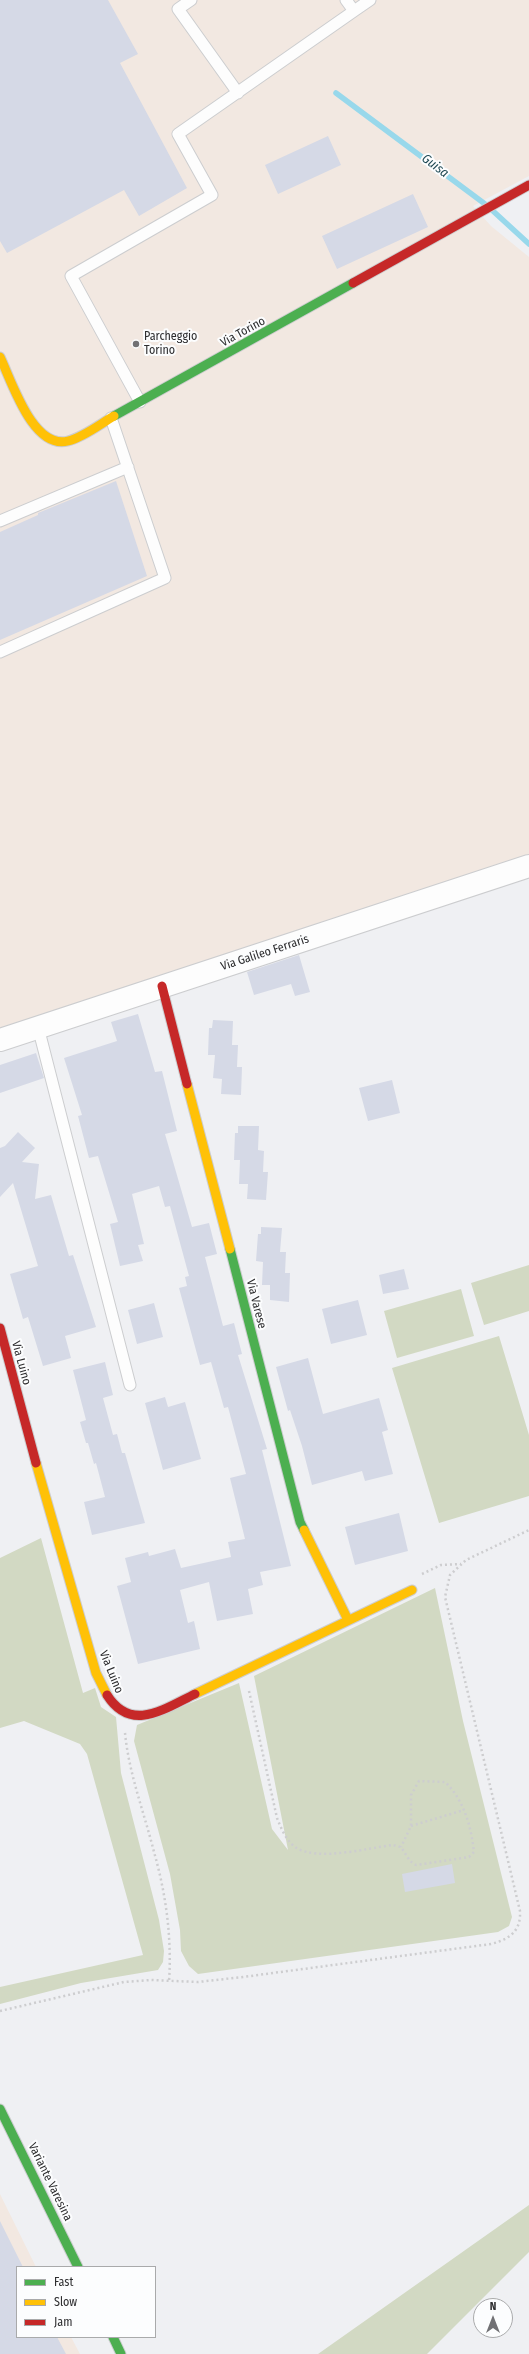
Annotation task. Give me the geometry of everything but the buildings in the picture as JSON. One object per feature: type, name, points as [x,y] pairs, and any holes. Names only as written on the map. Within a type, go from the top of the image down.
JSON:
[{"type":"street","name":"Via Torino","points":[[0,358],[32,422],[38,430],[49,439],[56,442],[71,440],[300,314],[529,185]]},
{"type":"street","name":"Via Galileo Ferraris","points":[[0,1040],[529,866]]},
{"type":"street","name":"Via Varese","points":[[162,986],[300,1522],[348,1620]]},
{"type":"street","name":"Via Luino","points":[[0,1328],[28,1435],[96,1673],[109,1700],[119,1711],[127,1715]]},
{"type":"street","points":[[127,1715],[136,1716],[156,1713],[412,1590]]},
{"type":"street","name":"Variante Varesina","points":[[0,2108],[78,2266]]},
{"type":"street","points":[[114,2338],[122,2354]]},
{"type":"lane","points":[[191,0],[178,9],[238,93]]},
{"type":"lane","points":[[346,0],[354,11]]},
{"type":"lane","points":[[140,402],[71,276],[212,195],[178,134],[370,0]]},
{"type":"lane","points":[[0,652],[164,578],[112,418]]},
{"type":"lane","points":[[0,521],[128,467]]},
{"type":"lane","points":[[38,1027],[130,1384]]},
{"type":"path","points":[[0,2011],[124,1982],[151,1980],[169,1982],[198,1982],[491,1944],[506,1940],[518,1928],[520,1911],[445,1597],[450,1575],[466,1560],[529,1530]]},
{"type":"path","points":[[412,1590],[414,1582],[428,1570],[441,1565],[462,1564]]},
{"type":"path","points":[[244,1671],[277,1818],[285,1835],[294,1846],[307,1853],[325,1854],[393,1845],[401,1847],[410,1861],[416,1865],[469,1857],[474,1852],[472,1837],[464,1810],[454,1791],[444,1782],[419,1781],[411,1795],[411,1826],[401,1847]]},
{"type":"path","points":[[127,1715],[125,1730],[126,1747],[155,1854],[170,1932],[171,1954],[169,1982]]},
{"type":"path","points":[[411,1826],[464,1810]]},
{"type":"shaded area","points":[[0,0],[529,0],[529,176],[473,206],[491,226],[529,257],[529,862],[0,1028]]},
{"type":"shaded area","points":[[0,2194],[36,2266],[16,2266],[16,2338],[72,2338],[80,2354],[0,2354]]},
{"type":"green space","points":[[529,1265],[529,1311],[484,1325],[471,1283]]},
{"type":"green space","points":[[461,1289],[474,1336],[397,1358],[384,1311]]},
{"type":"green space","points":[[499,1336],[529,1435],[529,1496],[439,1523],[392,1368]]},
{"type":"green space","points":[[41,1538],[83,1693],[95,1688],[101,1707],[116,1717],[121,1773],[159,1920],[164,1951],[163,1962],[158,1970],[81,1983],[0,2004],[0,1987],[143,1955],[87,1754],[80,1744],[24,1721],[0,1728],[0,1558]]},
{"type":"green space","points":[[435,1588],[463,1721],[512,1917],[509,1926],[498,1932],[198,1974],[189,1966],[181,1951],[180,1930],[170,1874],[134,1741],[137,1725],[239,1683],[272,1829],[288,1850],[254,1676]]},
{"type":"green space","points":[[529,2205],[529,2252],[483,2298],[473,2298],[473,2308],[427,2354],[318,2354]]},
{"type":"waterway","name":"Guisa","points":[[336,93],[485,204]]},
{"type":"waterway","name":"Guisa","points":[[493,211],[529,244]]},
{"type":"traffic: fast","points":[[114,416],[353,283]]},
{"type":"traffic: fast","points":[[230,1249],[300,1522],[304,1530]]},
{"type":"traffic: fast","points":[[0,2109],[78,2266]]},
{"type":"traffic: fast","points":[[113,2338],[121,2354]]},
{"type":"traffic: slow","points":[[0,357],[25,412],[34,425],[44,435],[56,441],[68,441],[86,433],[114,416]]},
{"type":"traffic: slow","points":[[187,1084],[230,1249]]},
{"type":"traffic: slow","points":[[36,1463],[96,1673],[107,1695]]},
{"type":"traffic: slow","points":[[304,1530],[348,1620]]},
{"type":"traffic: slow","points":[[195,1694],[412,1590]]},
{"type":"traffic: jam","points":[[353,283],[529,185]]},
{"type":"traffic: jam","points":[[162,986],[187,1084]]},
{"type":"traffic: jam","points":[[0,1328],[36,1463]]},
{"type":"traffic: jam","points":[[107,1695],[116,1706],[127,1713],[137,1715],[160,1711],[195,1694]]},
{"type":"place","name":"Parcheggio Torino","points":[[136,344]]}]
